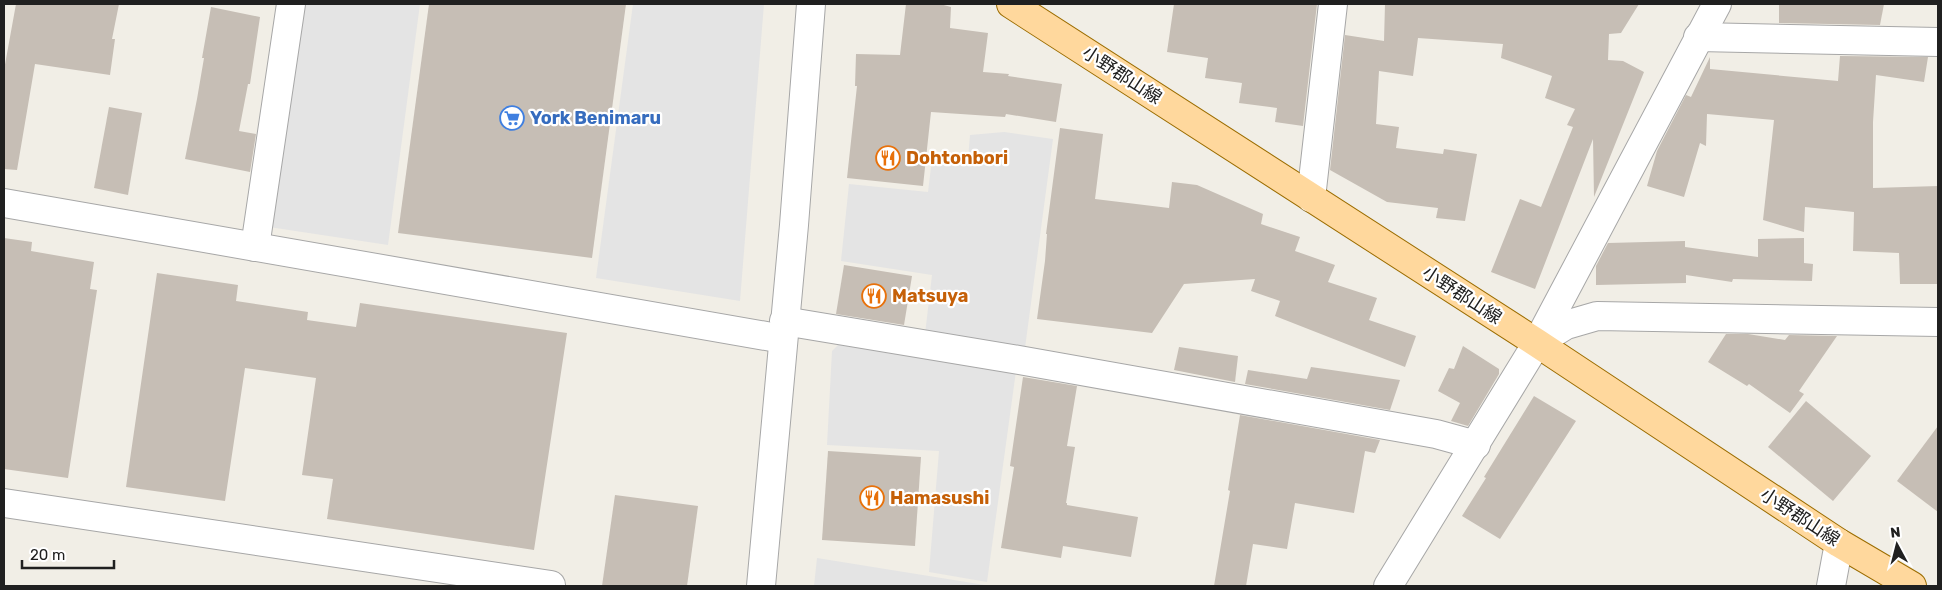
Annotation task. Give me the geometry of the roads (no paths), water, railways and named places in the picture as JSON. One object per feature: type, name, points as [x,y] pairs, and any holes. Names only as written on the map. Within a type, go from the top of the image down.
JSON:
[{"type":"main road","name":"小野郡山線","points":[[1012,4],[1537,343],[1839,544],[1912,586]]},
{"type":"street","points":[[255,247],[291,4]]},
{"type":"street","points":[[761,586],[811,4]]},
{"type":"street","points":[[1311,198],[1333,4]]},
{"type":"street","points":[[1388,586],[1476,446],[1537,343],[1717,4]]},
{"type":"street","points":[[1698,38],[1938,42]]},
{"type":"street","points":[[4,203],[255,247],[784,330],[1019,360],[1436,434],[1476,446]]},
{"type":"street","points":[[1537,343],[1566,325],[1597,316],[1938,322]]},
{"type":"street","points":[[4,503],[551,585]]},
{"type":"street","points":[[1831,586],[1839,544]]},
{"type":"place","name":"York Benimaru","points":[[512,118]]},
{"type":"place","name":"Dohtonbori","points":[[888,158]]},
{"type":"place","name":"Matsuya","points":[[874,296]]},
{"type":"place","name":"Hamasushi","points":[[872,498]]}]
